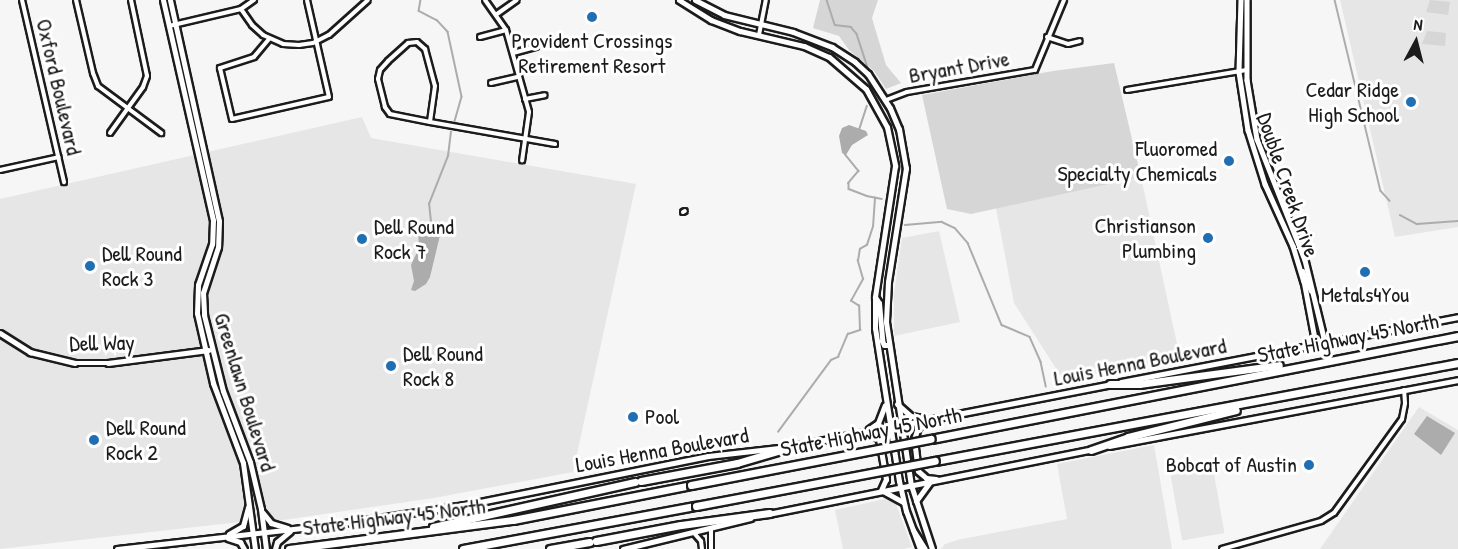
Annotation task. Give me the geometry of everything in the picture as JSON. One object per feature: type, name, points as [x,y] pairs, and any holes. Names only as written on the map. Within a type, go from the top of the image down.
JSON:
[{"type":"highway","name":"State Highway 45 North","points":[[289,549],[465,524],[691,484],[1458,336]]},
{"type":"highway","points":[[1110,384],[1139,384],[1314,362]]},
{"type":"highway","name":"State Highway 45 North","points":[[463,549],[1286,397],[1458,363]]},
{"type":"highway","points":[[1091,450],[1128,437],[1286,397]]},
{"type":"highway","points":[[465,524],[638,482],[725,466],[791,447]]},
{"type":"highway","points":[[550,549],[681,525],[769,513]]},
{"type":"main road","name":"Greenlawn Boulevard","points":[[163,0],[172,25],[221,231],[203,292],[204,315],[223,391],[250,462],[261,509],[266,549]]},
{"type":"main road","name":"Greenlawn Boulevard","points":[[170,0],[172,25],[213,220],[212,244],[201,274],[197,294],[204,350],[213,383],[239,451],[255,549]]},
{"type":"main road","points":[[679,0],[711,20],[804,46],[829,57],[856,78],[877,105],[887,127],[895,166],[874,297],[877,348],[900,486],[920,549]]},
{"type":"main road","points":[[695,0],[724,15],[817,39],[855,62],[879,88],[899,129],[906,168],[888,282],[886,322],[911,485],[932,549]]},
{"type":"main road","points":[[874,297],[879,303],[882,341],[889,345]]},
{"type":"main road","name":"Louis Henna Boulevard","points":[[117,549],[292,530],[465,505],[708,456],[791,447],[868,430],[1458,317]]},
{"type":"main road","points":[[623,549],[769,513],[900,486],[1458,380]]},
{"type":"main road","points":[[868,430],[878,423],[885,404]]},
{"type":"main road","points":[[897,404],[911,416],[929,419]]},
{"type":"main road","points":[[929,419],[918,427],[915,433],[918,471],[926,478],[941,480]]},
{"type":"main road","points":[[856,433],[874,435],[879,439],[886,479],[881,490]]},
{"type":"main road","points":[[239,451],[244,453],[250,462]]},
{"type":"main road","points":[[916,501],[930,482]]},
{"type":"main road","points":[[881,490],[904,503]]},
{"type":"main road","points":[[224,537],[243,526],[248,500]]},
{"type":"main road","points":[[261,509],[272,523],[292,530]]},
{"type":"main road","points":[[912,528],[925,549]]},
{"type":"main road","points":[[275,549],[277,542],[292,530]]},
{"type":"main road","points":[[224,537],[240,542],[244,549]]},
{"type":"street","name":"Oxford Boulevard","points":[[22,0],[64,182]]},
{"type":"street","points":[[76,0],[95,80],[105,93],[161,133]]},
{"type":"street","points":[[110,133],[143,87],[147,73],[131,0]]},
{"type":"street","points":[[172,25],[241,9],[254,0]]},
{"type":"street","points":[[269,39],[254,57],[220,68],[232,119],[329,97],[307,0]]},
{"type":"street","points":[[241,9],[252,25],[269,39],[291,45],[317,42],[335,31],[368,0]]},
{"type":"street","points":[[485,0],[497,14],[506,30],[529,116],[522,161]]},
{"type":"street","points":[[497,14],[518,0]]},
{"type":"street","points":[[759,35],[766,0]]},
{"type":"street","points":[[1064,0],[1047,37],[1068,44],[1080,41]]},
{"type":"street","name":"Double Creek Drive","points":[[1241,0],[1238,26],[1239,72],[1244,107],[1255,156],[1295,254],[1309,300],[1316,344]]},
{"type":"street","name":"Double Creek Drive","points":[[1247,0],[1246,70],[1257,139],[1305,260],[1325,342]]},
{"type":"street","points":[[480,37],[506,30]]},
{"type":"street","name":"Bryant Drive","points":[[886,100],[907,92],[1031,71],[1038,68],[1047,37]]},
{"type":"street","points":[[430,122],[435,86],[425,49],[414,41],[408,43],[382,68],[378,79],[385,107],[390,114],[430,122],[555,144]]},
{"type":"street","points":[[513,53],[536,47]]},
{"type":"street","points":[[1127,90],[1246,70]]},
{"type":"street","points":[[491,83],[518,76]]},
{"type":"street","points":[[525,99],[545,95]]},
{"type":"street","points":[[0,170],[58,157]]},
{"type":"street","points":[[890,202],[901,205]]},
{"type":"street","points":[[1295,254],[1311,292],[1314,294]]},
{"type":"street","name":"Dell Way","points":[[0,333],[30,352],[75,363],[108,363],[211,349]]},
{"type":"street","points":[[1222,549],[1321,521],[1334,513],[1402,419],[1404,390]]},
{"type":"street","points":[[711,529],[711,549]]},
{"type":"street","points":[[694,533],[701,541],[702,549]]},
{"type":"shaded area","points":[[820,0],[878,0],[872,18],[886,65],[901,83],[886,89],[874,71],[849,50],[839,36],[813,28]]},
{"type":"shaded area","name":"Cedar Ridge High School","points":[[1340,0],[1458,0],[1458,227],[1395,237]]},
{"type":"shaded area","points":[[1430,0],[1450,2],[1448,15],[1426,12]]},
{"type":"shaded area","points":[[1427,31],[1446,33],[1445,46],[1422,44]]},
{"type":"shaded area","points":[[1114,63],[1141,177],[971,214],[947,209],[922,95],[1053,71]]},
{"type":"shaded area","points":[[362,117],[371,138],[636,184],[573,472],[434,498],[283,520],[240,522],[0,549],[0,199]]},
{"type":"shaded area","points":[[849,125],[866,131],[868,135],[852,145],[846,155],[842,153],[839,136],[842,128]]},
{"type":"shaded area","points":[[1141,177],[1180,358],[1064,381],[1014,303],[996,208]]},
{"type":"shaded area","points":[[428,221],[441,221],[442,227],[430,277],[426,284],[415,291],[411,290],[414,281],[411,265],[419,248],[418,229]]},
{"type":"shaded area","points":[[939,231],[960,322],[894,336],[894,294],[902,238]]},
{"type":"shaded area","points":[[1419,407],[1458,430],[1458,549],[1320,549]]},
{"type":"shaded area","points":[[1427,416],[1455,433],[1441,455],[1414,434]]},
{"type":"shaded area","points":[[1154,445],[1172,549],[941,549],[945,544],[957,540],[1067,519],[1057,464]]},
{"type":"shaded area","points":[[1213,468],[1224,533],[1182,540],[1171,475]]},
{"type":"shaded area","points":[[885,499],[896,504],[912,547],[843,549],[835,510]]},
{"type":"waterway","points":[[421,0],[419,11],[437,20],[448,32],[462,97],[455,121]]},
{"type":"waterway","points":[[827,0],[835,25],[851,27],[857,34],[868,67]]},
{"type":"waterway","points":[[1335,0],[1381,191],[1390,201]]},
{"type":"waterway","points":[[859,130],[867,106]]},
{"type":"waterway","points":[[431,222],[429,204],[448,156],[451,132]]},
{"type":"waterway","points":[[845,154],[859,171],[849,183],[849,189],[882,199]]},
{"type":"waterway","points":[[778,432],[831,360],[838,357],[848,334],[860,330],[859,306],[851,301],[863,279],[858,261],[860,249],[867,245],[873,227],[875,198]]},
{"type":"waterway","points":[[1400,215],[1417,224],[1458,221]]},
{"type":"waterway","points":[[905,225],[942,222],[955,228],[968,243],[1002,325],[1030,337],[1041,362],[1046,386]]},
{"type":"place","name":"Provident Crossings Retirement Resort","points":[[592,17]]},
{"type":"place","name":"Cedar Ridge High School","points":[[1411,102]]},
{"type":"place","name":"Fluoromed Specialty Chemicals","points":[[1229,161]]},
{"type":"place","name":"Christianson Plumbing","points":[[1208,238]]},
{"type":"place","name":"Dell Round Rock 7","points":[[362,239]]},
{"type":"place","name":"Dell Round Rock 3","points":[[90,266]]},
{"type":"place","name":"Metals4You","points":[[1365,272]]},
{"type":"place","name":"Dell Round Rock 8","points":[[391,366]]},
{"type":"place","name":"Pool","points":[[633,417]]},
{"type":"place","name":"Dell Round Rock 2","points":[[94,440]]},
{"type":"place","name":"Bobcat of Austin","points":[[1309,465]]}]
